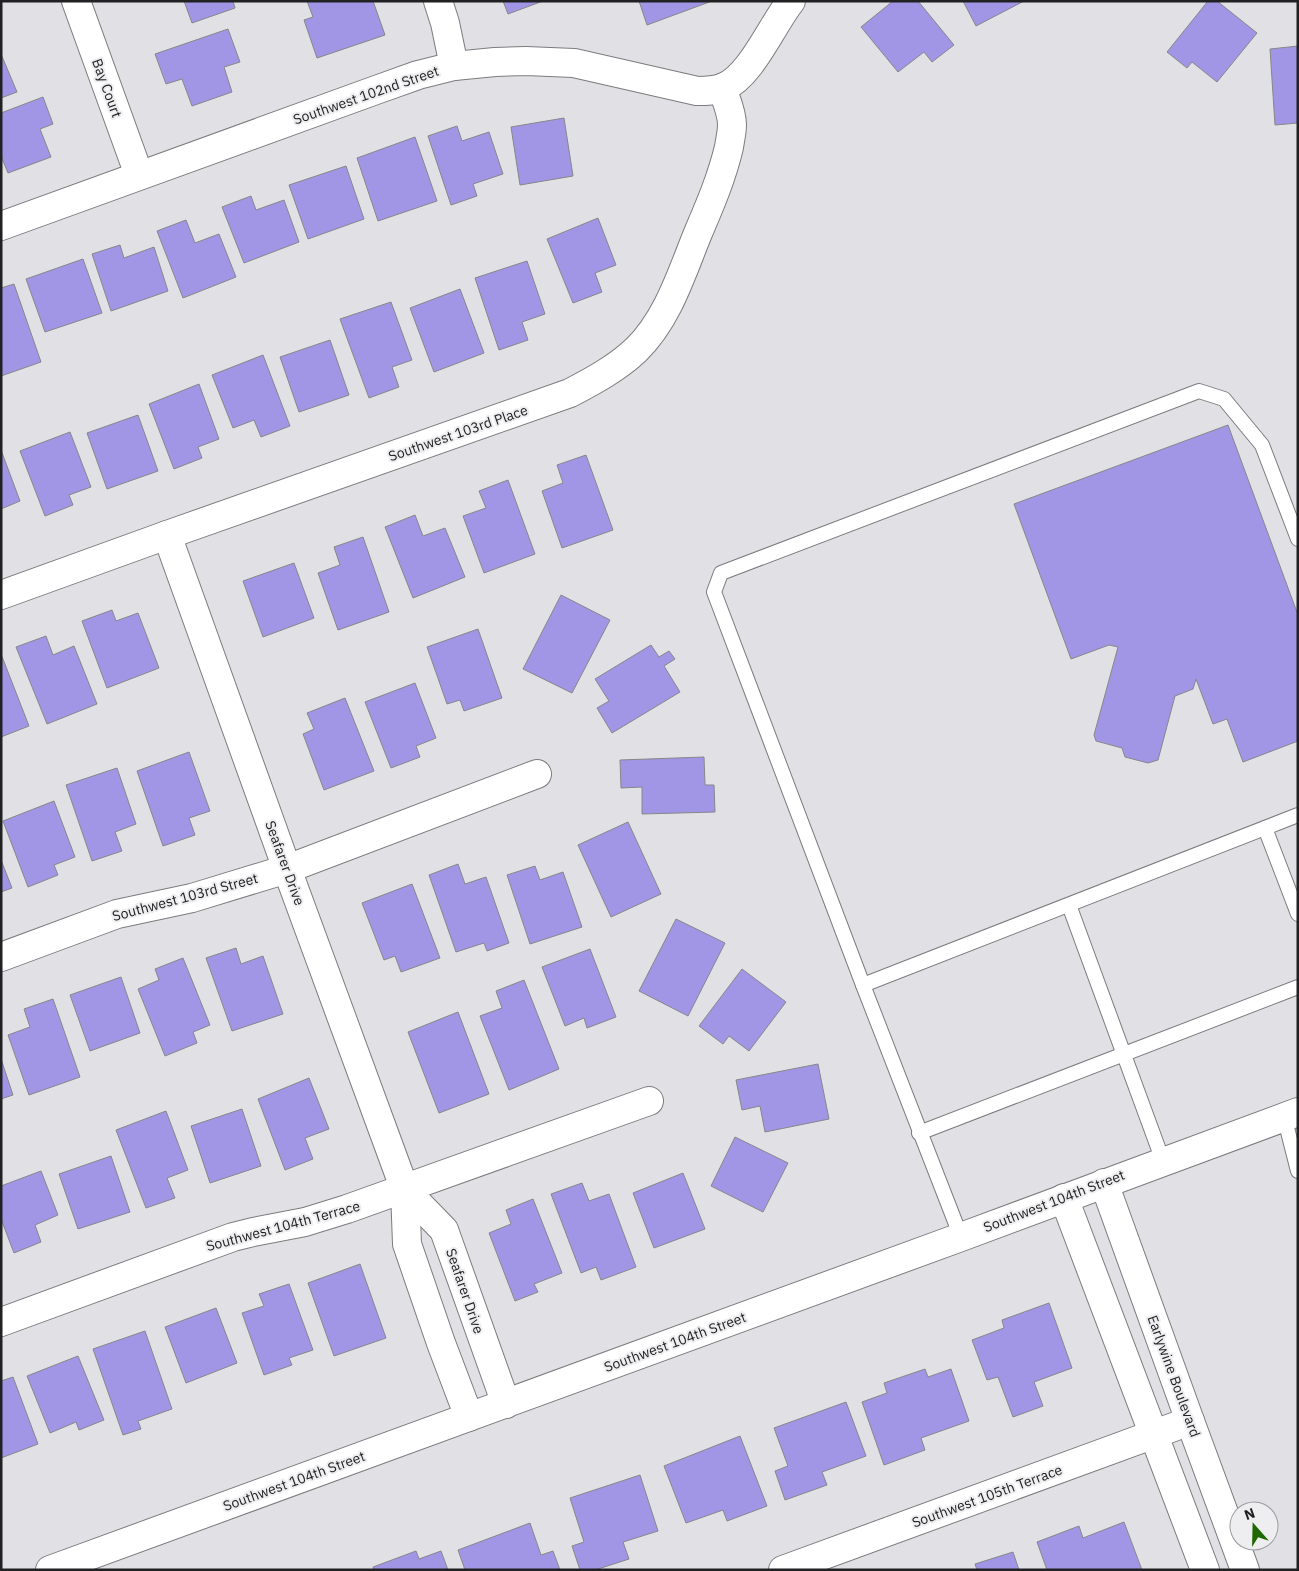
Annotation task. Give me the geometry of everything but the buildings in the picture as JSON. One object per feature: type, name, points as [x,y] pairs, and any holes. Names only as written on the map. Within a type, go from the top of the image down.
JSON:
[{"type":"street","name":"Bay Court","points":[[76,1],[139,175]]},
{"type":"street","points":[[438,1],[454,66]]},
{"type":"street","name":"Southwest 102nd Street","points":[[1,226],[418,75],[454,66],[503,62],[574,63],[697,91],[722,88],[741,75],[754,60],[781,14],[791,1]]},
{"type":"street","name":"Southwest 103rd Place","points":[[1,595],[570,393],[614,368],[636,350],[660,319],[670,301],[715,192],[724,166],[732,124],[730,110],[722,88]]},
{"type":"street","name":"Seafarer Drive","points":[[167,535],[404,1190],[407,1244],[469,1417]]},
{"type":"street","name":"Southwest 103rd Street","points":[[1,957],[117,914],[192,898],[287,869],[537,774]]},
{"type":"street","name":"Southwest 104th Terrace","points":[[1,1322],[233,1237],[305,1222],[404,1190],[649,1101]]},
{"type":"street","name":"Southwest 104th Street","points":[[50,1570],[961,1237],[1104,1182],[1291,1114]]},
{"type":"street","name":"Earlywine Boulevard","points":[[1104,1182],[1245,1570]]},
{"type":"street","name":"Seafarer Drive","points":[[404,1190],[444,1230],[506,1404]]},
{"type":"street","points":[[1064,1198],[1205,1570]]},
{"type":"street","name":"Southwest 105th Terrace","points":[[783,1570],[1190,1422]]},
{"type":"lane","points":[[961,1237],[919,1133],[714,592],[721,572],[1199,391],[1224,399],[1262,445],[1298,539]]},
{"type":"lane","points":[[863,984],[1298,815]]},
{"type":"lane","points":[[1265,828],[1298,914]]},
{"type":"lane","points":[[1069,905],[1163,1161]]},
{"type":"lane","points":[[919,1133],[1298,987]]},
{"type":"lane","points":[[1291,1114],[1298,1171]]}]
